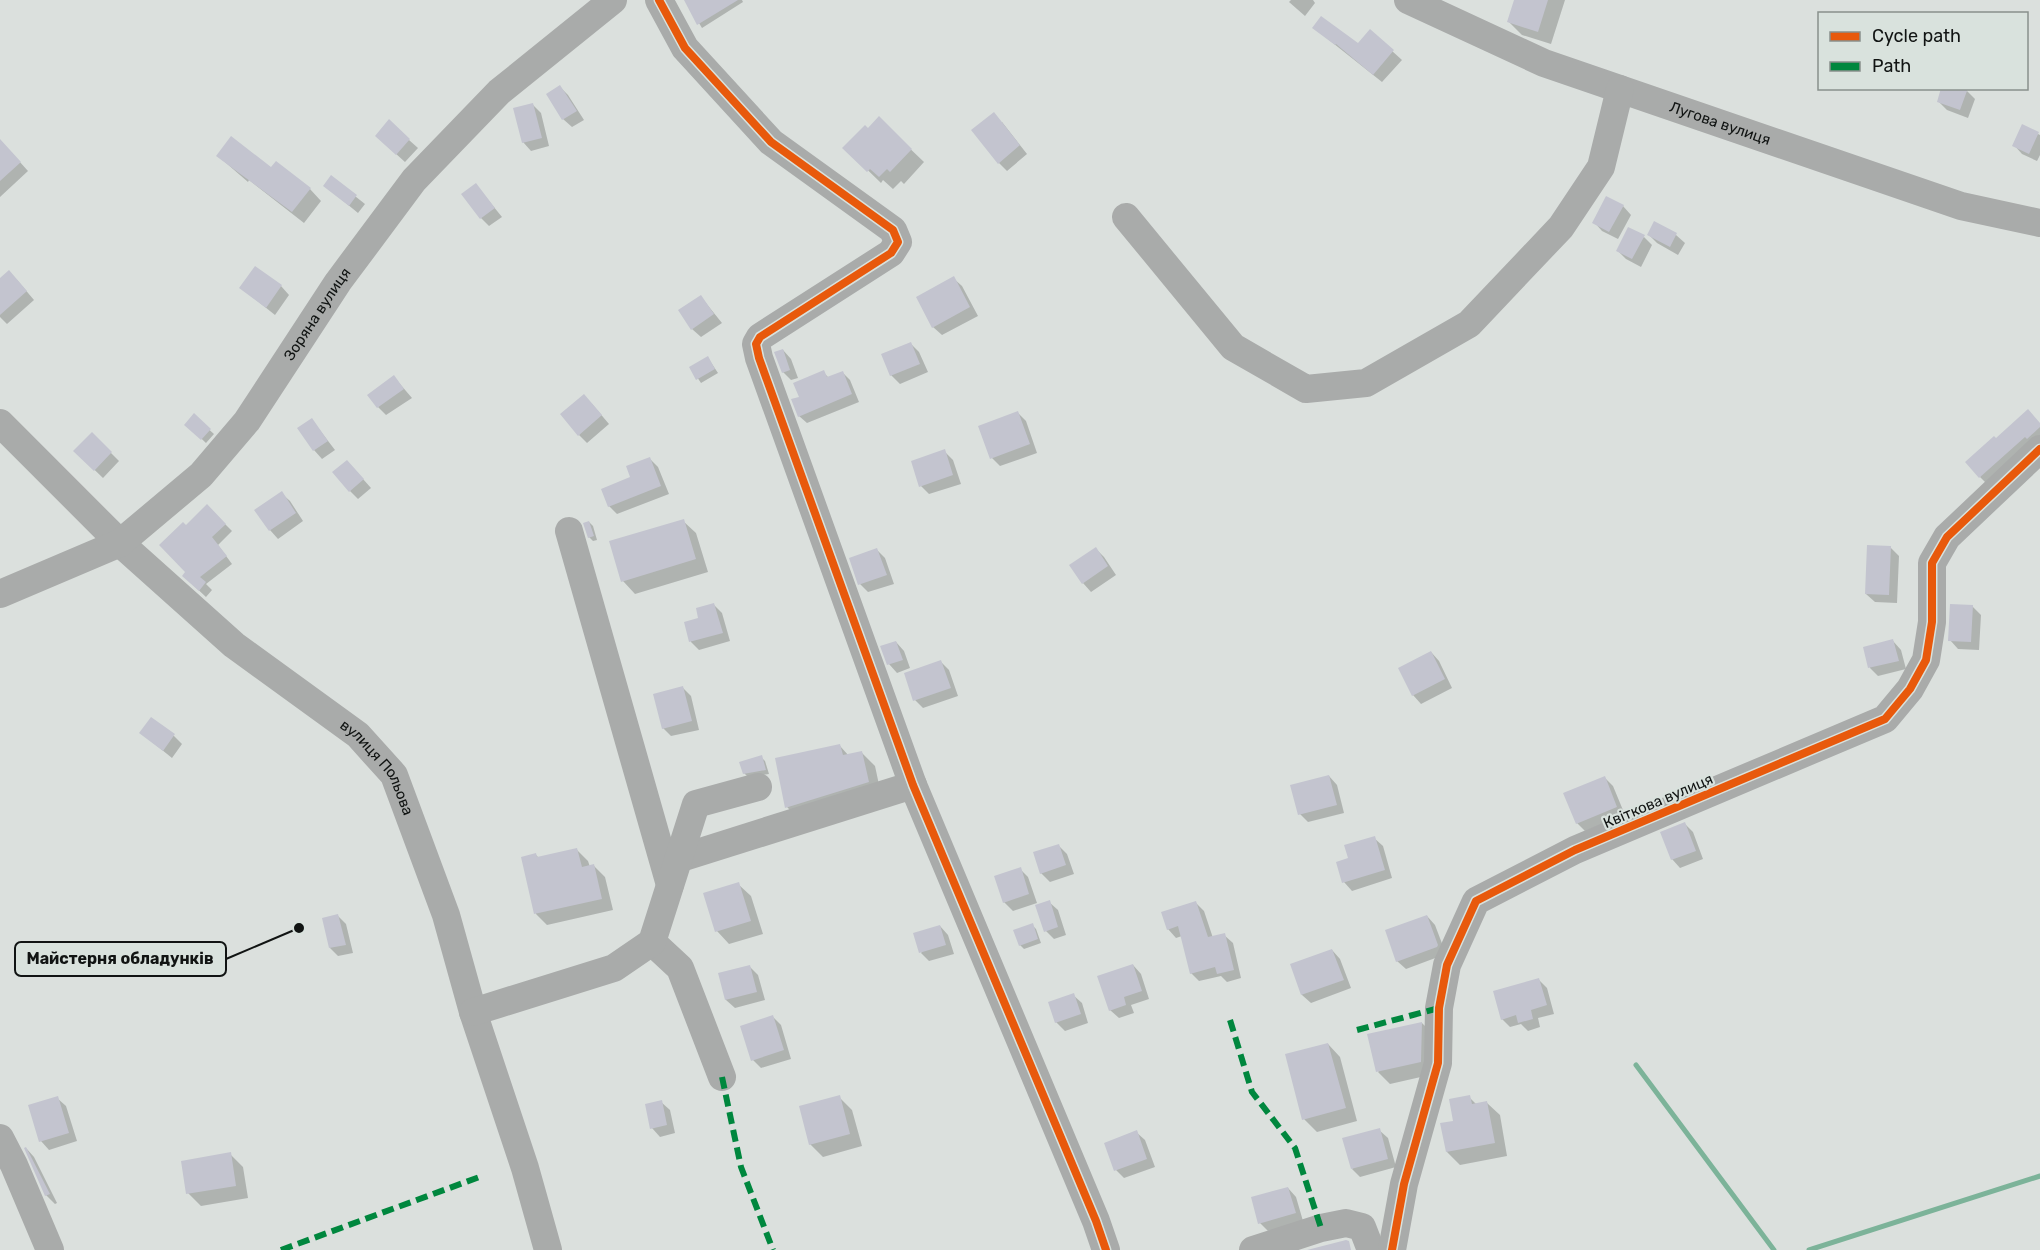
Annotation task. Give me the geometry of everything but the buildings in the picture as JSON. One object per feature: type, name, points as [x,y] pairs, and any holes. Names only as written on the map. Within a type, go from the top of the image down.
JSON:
[{"type":"street","name":"Зоряна вулиця","points":[[0,594],[120,543],[201,475],[247,422],[338,282],[414,180],[500,92],[614,0]]},
{"type":"street","points":[[659,0],[685,48],[771,142],[893,230],[898,242],[891,253],[760,337],[756,344],[759,358],[913,785],[1096,1221],[1106,1250]]},
{"type":"street","name":"Лугова вулиця","points":[[1408,0],[1544,63],[1961,206],[2040,223]]},
{"type":"street","points":[[1126,217],[1233,347],[1306,389],[1366,383],[1469,324],[1561,227],[1601,167],[1620,89]]},
{"type":"street","name":"вулиця Польова","points":[[0,423],[120,543],[234,645],[358,735],[394,775],[446,915],[473,1012],[525,1168],[548,1250]]},
{"type":"street","name":"Квіткова вулиця","points":[[1392,1250],[1404,1184],[1438,1063],[1439,1008],[1447,965],[1476,901],[1575,850],[1885,719],[1910,689],[1926,660],[1932,622],[1932,563],[1947,537],[2040,449]]},
{"type":"street","points":[[569,531],[674,872]]},
{"type":"street","points":[[674,872],[913,785]]},
{"type":"street","points":[[473,1012],[614,968],[652,942],[696,804],[758,787]]},
{"type":"street","points":[[652,942],[680,968],[722,1077]]},
{"type":"street","points":[[0,1138],[50,1250]]},
{"type":"street","points":[[1253,1250],[1321,1228],[1346,1223],[1362,1227],[1371,1250]]},
{"type":"waterway","points":[[1636,1065],[1774,1250]]},
{"type":"waterway","points":[[1809,1250],[2040,1176]]},
{"type":"marked path","points":[[1357,1030],[1439,1008]]},
{"type":"marked path","points":[[1230,1020],[1252,1092],[1295,1148],[1321,1228]]},
{"type":"marked path","points":[[722,1077],[741,1167],[773,1250]]},
{"type":"marked path","points":[[281,1250],[482,1176]]},
{"type":"cycle path","points":[[659,0],[685,48],[771,142],[893,230],[898,242],[891,253],[760,337],[756,344],[759,358],[913,785],[1096,1221],[1106,1250]]},
{"type":"cycle path","points":[[1392,1250],[1404,1184],[1438,1063],[1439,1008],[1447,965],[1476,901],[1575,850],[1885,719],[1910,689],[1926,660],[1932,622],[1932,563],[1947,537],[2040,449]]},
{"type":"place","name":"Майстерня обладунків","points":[[299,928]]}]
